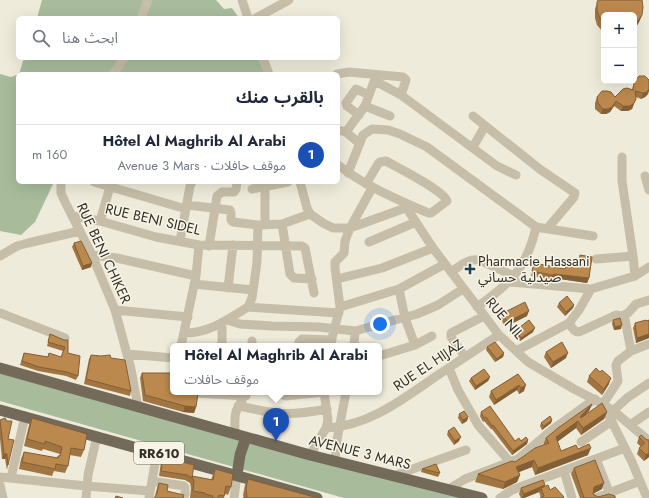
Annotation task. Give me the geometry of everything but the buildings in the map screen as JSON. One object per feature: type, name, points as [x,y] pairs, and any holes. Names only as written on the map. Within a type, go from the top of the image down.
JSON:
[{"type":"main road","name":"AVENUE 3 MARS","points":[[0,368],[310,455],[482,498]]},
{"type":"main road","name":"RR610","points":[[0,410],[157,452],[318,498]]},
{"type":"main road","points":[[237,475],[240,456],[246,437]]},
{"type":"street","points":[[142,16],[148,0]]},
{"type":"street","points":[[242,0],[247,16]]},
{"type":"street","points":[[260,16],[289,0]]},
{"type":"street","points":[[114,72],[123,60]]},
{"type":"street","points":[[264,60],[268,72]]},
{"type":"street","points":[[340,74],[349,72],[376,77],[404,78],[406,80],[401,95]]},
{"type":"street","points":[[359,143],[342,131],[359,115],[370,95],[376,77]]},
{"type":"street","points":[[376,77],[497,166],[516,175]]},
{"type":"street","points":[[359,115],[347,106],[346,103],[356,89],[370,95]]},
{"type":"street","points":[[364,106],[390,116]]},
{"type":"street","points":[[473,116],[546,174],[575,193],[574,197],[547,229]]},
{"type":"street","points":[[473,147],[485,126]]},
{"type":"street","points":[[348,173],[363,135],[369,130],[376,128],[388,130],[426,147],[536,227],[593,236]]},
{"type":"street","points":[[622,157],[622,181],[635,276]]},
{"type":"street","points":[[301,343],[331,343],[339,310],[335,262],[344,253],[345,241],[350,228],[369,186],[378,164],[380,162],[386,161],[436,190],[445,197],[447,201],[429,213],[408,206],[369,186],[340,167]]},
{"type":"street","points":[[645,176],[649,190]]},
{"type":"street","name":"RUE BENI CHIKER","points":[[61,184],[61,193],[92,255],[115,310],[131,369],[138,407]]},
{"type":"street","points":[[100,184],[186,207],[230,210],[231,220],[233,222],[261,225],[282,224],[310,214]]},
{"type":"street","points":[[180,241],[191,184]]},
{"type":"street","points":[[209,246],[217,196],[222,192],[234,192],[237,184]]},
{"type":"street","points":[[184,333],[201,332],[248,307],[251,302],[253,290],[261,225],[259,186],[274,184]]},
{"type":"street","points":[[301,184],[310,214],[329,227],[338,229],[350,228],[408,206]]},
{"type":"street","points":[[100,221],[110,187]]},
{"type":"street","name":"RUE NIL","points":[[408,206],[416,222],[433,248],[499,335],[528,362],[599,401],[649,441]]},
{"type":"street","name":"RUE BENI SIDEL","points":[[72,216],[100,221],[134,232],[199,245],[258,247],[300,246],[305,248],[312,279]]},
{"type":"street","points":[[369,242],[416,222]]},
{"type":"street","points":[[282,224],[292,277],[312,279],[314,293]]},
{"type":"street","points":[[477,307],[496,294],[512,279],[529,253],[536,227]]},
{"type":"street","points":[[0,256],[17,246],[28,242],[80,232]]},
{"type":"street","points":[[182,343],[195,280],[199,245]]},
{"type":"street","points":[[228,288],[233,245]]},
{"type":"street","points":[[337,279],[382,268],[433,248]]},
{"type":"street","points":[[92,255],[117,258],[228,288],[253,290]]},
{"type":"street","points":[[596,259],[633,256]]},
{"type":"street","points":[[451,272],[468,261],[474,259],[479,260],[512,279],[591,289],[635,276],[649,267]]},
{"type":"street","points":[[248,307],[339,310],[399,289],[445,264]]},
{"type":"street","points":[[399,289],[405,318],[415,345]]},
{"type":"street","points":[[224,321],[240,324],[354,330],[417,314],[438,305],[463,289]]},
{"type":"street","points":[[516,351],[571,326],[591,289]]},
{"type":"street","points":[[571,326],[575,331],[579,332],[616,315],[622,316],[628,313],[636,304],[649,300]]},
{"type":"street","points":[[115,310],[188,317]]},
{"type":"street","points":[[0,313],[65,338]]},
{"type":"street","points":[[465,357],[451,337],[452,333],[484,316]]},
{"type":"street","points":[[622,316],[625,318],[631,351]]},
{"type":"street","points":[[222,343],[224,321]]},
{"type":"street","points":[[354,330],[354,343]]},
{"type":"street","name":"RUE EL HIJAZ","points":[[326,428],[340,427],[366,419],[382,412],[499,335]]},
{"type":"street","points":[[382,355],[415,345],[432,336]]},
{"type":"street","points":[[449,489],[465,479],[511,463],[523,456],[552,430],[599,401],[618,380],[616,365],[618,361],[631,351],[649,344]]},
{"type":"street","points":[[127,354],[170,358]]},
{"type":"street","points":[[449,368],[465,403],[478,426],[511,463]]},
{"type":"street","points":[[613,411],[627,398],[649,383]]},
{"type":"street","points":[[235,434],[235,412],[245,395]]},
{"type":"street","points":[[310,455],[326,428],[328,420],[325,395]]},
{"type":"street","points":[[335,461],[345,395]]},
{"type":"street","points":[[599,401],[612,421],[647,498]]},
{"type":"street","points":[[238,406],[287,414],[299,414],[327,409]]},
{"type":"street","points":[[630,425],[649,412]]},
{"type":"street","points":[[11,478],[25,416]]},
{"type":"street","points":[[581,442],[612,421]]},
{"type":"street","points":[[86,498],[86,486],[97,436]]},
{"type":"street","points":[[500,498],[512,490],[625,448]]},
{"type":"street","points":[[393,476],[466,450]]},
{"type":"street","points":[[0,477],[149,494],[157,452]]},
{"type":"street","points":[[596,459],[610,495]]},
{"type":"street","points":[[564,471],[572,498]]},
{"type":"street","points":[[234,498],[237,475]]},
{"type":"street","points":[[152,481],[184,486],[186,491],[185,495]]},
{"type":"street","points":[[596,498],[610,495],[640,481]]},
{"type":"street","points":[[0,485],[4,498]]},
{"type":"green space","points":[[42,0],[216,0],[224,9],[232,8],[238,16],[38,16]]},
{"type":"green space","points":[[23,60],[259,60],[264,72],[20,72]]},
{"type":"green space","points":[[0,74],[11,77],[16,75],[16,184],[53,184],[35,222],[21,235],[0,231]]},
{"type":"green space","points":[[0,373],[471,498],[344,498],[0,401]]},
{"type":"place","name":"Pharmacie Hassani صيدلية حساني","points":[[470,269]]},
{"type":"place","name":"Hôtel Al Maghrib Al Arabi","points":[[276,441]]}]
